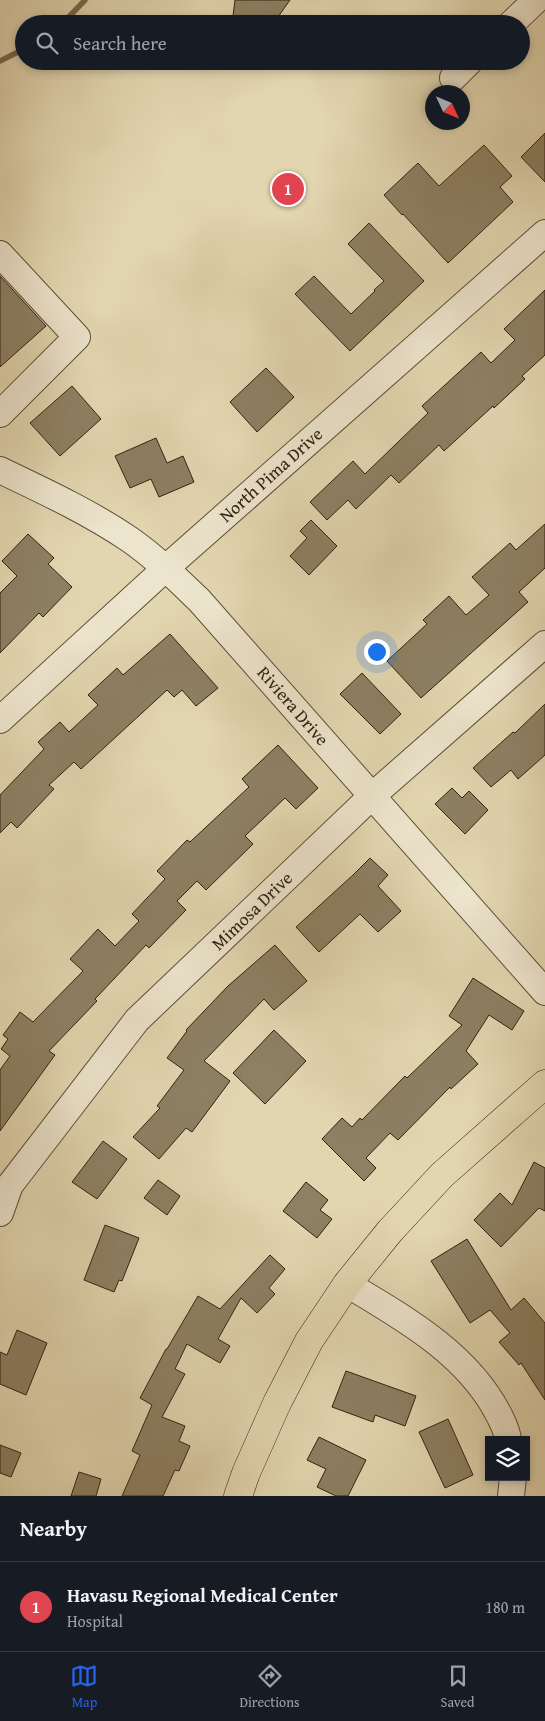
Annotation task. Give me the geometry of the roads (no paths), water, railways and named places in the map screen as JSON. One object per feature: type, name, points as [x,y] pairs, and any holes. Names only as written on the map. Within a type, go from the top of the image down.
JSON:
[{"type":"main road","points":[[238,1496],[246,1473],[277,1403],[309,1341],[348,1284],[390,1231],[442,1175],[544,1087]]},
{"type":"street","points":[[520,15],[536,0]]},
{"type":"street","name":"North Pima Drive","points":[[0,720],[166,568],[545,233]]},
{"type":"street","points":[[0,254],[77,337],[0,414]]},
{"type":"street","name":"Riviera Drive","points":[[0,470],[89,514],[130,540],[166,568],[199,600],[545,992]]},
{"type":"street","name":"Mimosa Drive","points":[[0,1213],[10,1185],[137,1020],[372,796],[545,644]]},
{"type":"street","points":[[348,1284],[404,1318],[439,1344],[467,1370],[491,1399],[508,1436]]},
{"type":"street","points":[[511,1496],[513,1481]]},
{"type":"waterway","points":[[71,15],[85,0]]},
{"type":"waterway","points":[[0,61],[15,54]]},
{"type":"place","name":"Havasu Regional Medical Center","points":[[288,189]]}]
